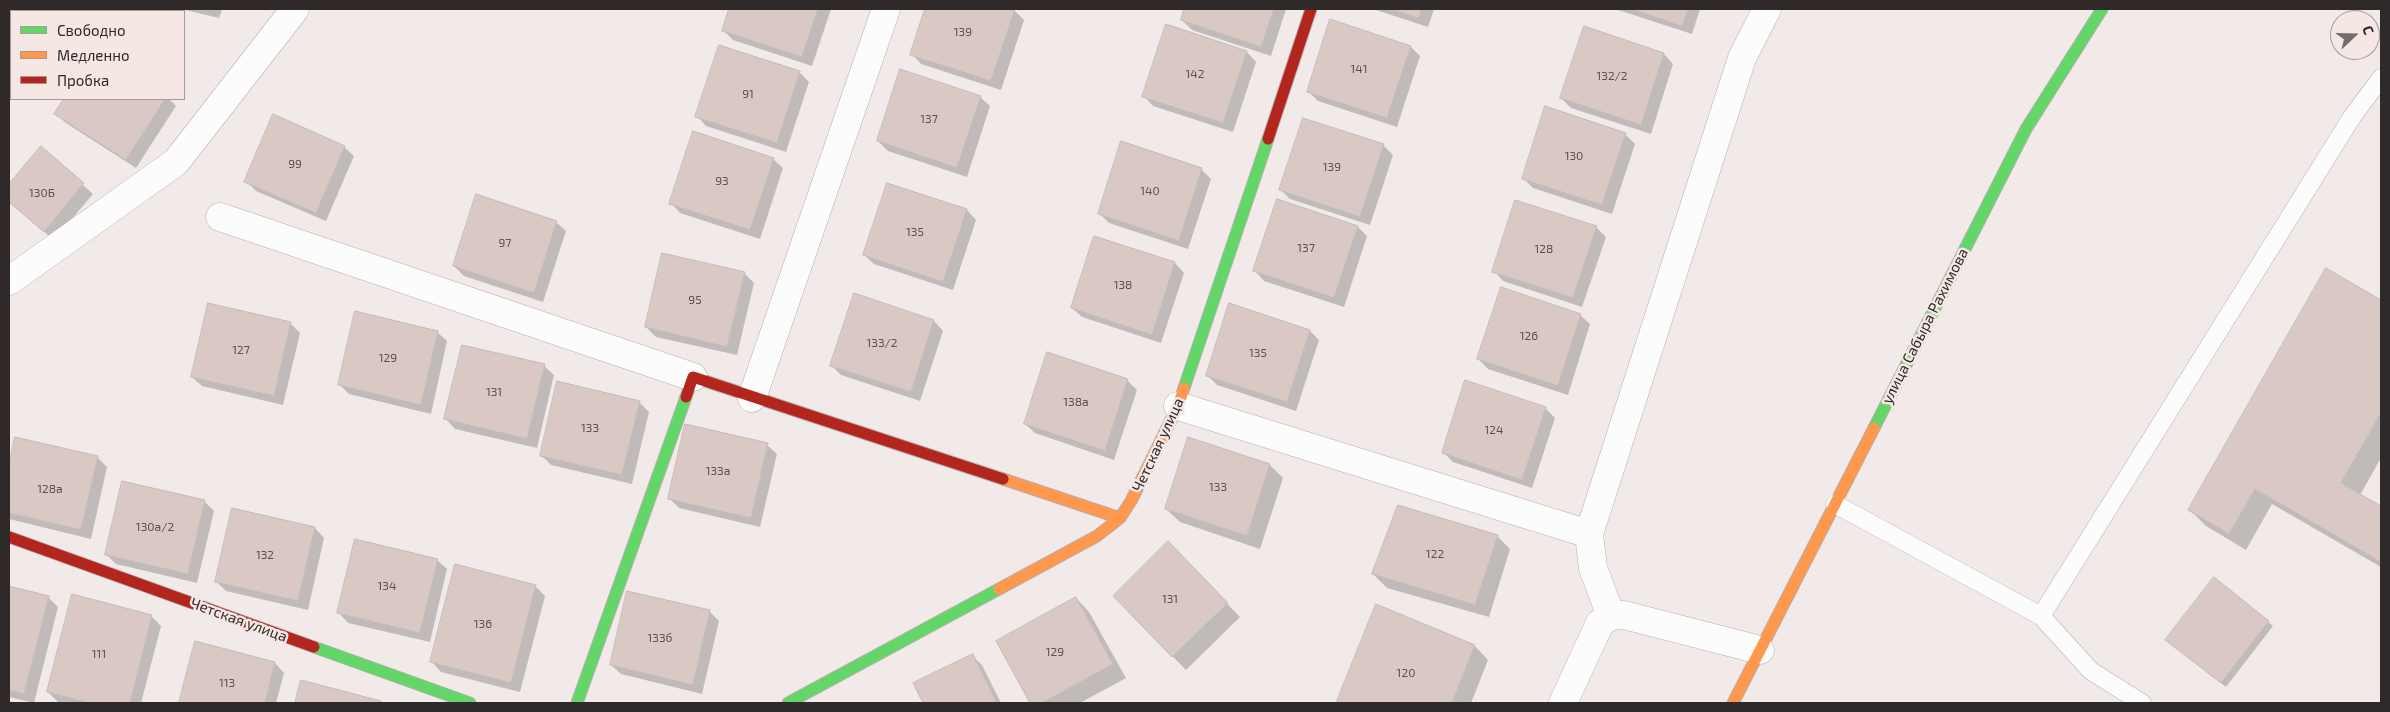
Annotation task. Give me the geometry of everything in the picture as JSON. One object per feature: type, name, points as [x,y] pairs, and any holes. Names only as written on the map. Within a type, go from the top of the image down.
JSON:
[{"type":"street","points":[[9,281],[176,162],[295,9]]},
{"type":"street","points":[[752,398],[886,9]]},
{"type":"street","name":"Четская улица","points":[[788,703],[1097,536],[1120,518],[1131,501],[1178,406],[1311,9]]},
{"type":"street","points":[[1611,616],[1593,568],[1589,534],[1742,58],[1768,9]]},
{"type":"street","name":"улица Сабыра Рахимова","points":[[1733,703],[2026,130],[2102,9]]},
{"type":"street","points":[[220,217],[752,398],[1120,518]]},
{"type":"street","points":[[577,703],[693,377]]},
{"type":"street","points":[[1178,406],[1589,534]]},
{"type":"street","name":"Четская улица","points":[[9,537],[470,703]]},
{"type":"street","points":[[1562,703],[1600,623],[1611,616],[1624,615],[1760,650]]},
{"type":"lane","points":[[2041,616],[2352,117],[2381,78]]},
{"type":"lane","points":[[1834,504],[2041,616],[2091,670],[2142,703]]},
{"type":"building","points":[[729,9],[818,9],[802,57],[722,31]]},
{"type":"building","points":[[925,9],[1015,9],[991,81],[910,55]]},
{"type":"building","points":[[1184,9],[1274,9],[1261,47],[1181,20]]},
{"type":"building","points":[[1390,9],[1422,9],[1419,18]]},
{"type":"building","points":[[1632,9],[1688,9],[1682,26]]},
{"type":"building","points":[[1330,19],[1411,46],[1387,118],[1307,92]]},
{"type":"building","points":[[1166,24],[1247,51],[1223,123],[1142,97]]},
{"type":"building","points":[[1584,26],[1664,53],[1641,125],[1560,98]]},
{"type":"building","points":[[719,45],[800,71],[777,143],[695,117]]},
{"type":"building","points":[[900,69],[981,96],[957,168],[877,141]]},
{"type":"building","points":[[63,100],[164,100],[126,160],[54,114]]},
{"type":"building","points":[[1545,106],[1626,133],[1602,205],[1522,179]]},
{"type":"building","points":[[273,114],[345,146],[316,213],[244,182]]},
{"type":"building","points":[[1303,118],[1384,144],[1360,217],[1279,190]]},
{"type":"building","points":[[693,131],[774,158],[750,230],[669,204]]},
{"type":"building","points":[[1121,141],[1202,168],[1179,241],[1098,214]]},
{"type":"building","points":[[41,146],[84,183],[44,232],[9,202],[9,184]]},
{"type":"building","points":[[887,183],[967,209],[943,282],[863,255]]},
{"type":"building","points":[[476,194],[557,221],[534,293],[453,266]]},
{"type":"building","points":[[1277,199],[1358,226],[1334,298],[1253,271]]},
{"type":"building","points":[[1515,200],[1597,226],[1573,298],[1492,272]]},
{"type":"building","points":[[1094,236],[1175,262],[1152,335],[1071,308]]},
{"type":"building","points":[[662,253],[745,272],[727,347],[645,327]]},
{"type":"building","points":[[2326,268],[2381,300],[2381,413],[2341,483],[2381,506],[2381,562],[2255,489],[2229,534],[2188,510]]},
{"type":"building","points":[[1501,287],[1581,314],[1558,386],[1477,359]]},
{"type":"building","points":[[854,293],[934,320],[911,392],[830,366]]},
{"type":"building","points":[[208,303],[291,322],[274,396],[191,377]]},
{"type":"building","points":[[1229,303],[1310,330],[1287,402],[1206,376]]},
{"type":"building","points":[[355,311],[438,331],[421,405],[338,385]]},
{"type":"building","points":[[462,345],[545,364],[527,439],[444,419]]},
{"type":"building","points":[[1047,352],[1128,379],[1105,451],[1024,424]]},
{"type":"building","points":[[1465,380],[1546,407],[1522,480],[1442,453]]},
{"type":"building","points":[[557,381],[640,401],[622,475],[540,456]]},
{"type":"building","points":[[685,424],[768,443],[751,518],[668,499]]},
{"type":"building","points":[[15,437],[98,456],[81,530],[9,513],[9,464]]},
{"type":"building","points":[[1188,437],[1270,464],[1247,536],[1165,509]]},
{"type":"building","points":[[122,481],[205,500],[188,574],[105,555]]},
{"type":"building","points":[[1398,505],[1498,535],[1475,605],[1372,574]]},
{"type":"building","points":[[232,508],[315,527],[298,601],[215,582]]},
{"type":"building","points":[[355,539],[438,559],[420,633],[337,613]]},
{"type":"building","points":[[1168,541],[1228,603],[1172,657],[1113,596]]},
{"type":"building","points":[[455,564],[536,585],[511,683],[430,662]]},
{"type":"building","points":[[2214,577],[2269,621],[2221,683],[2165,640]]},
{"type":"building","points":[[9,586],[49,596],[24,694],[9,690]]},
{"type":"building","points":[[627,591],[710,610],[693,685],[610,665]]},
{"type":"building","points":[[72,594],[152,615],[130,703],[89,703],[47,692]]},
{"type":"building","points":[[1076,597],[1113,664],[1042,703],[1030,703],[996,641]]},
{"type":"building","points":[[1376,604],[1475,645],[1452,703],[1342,703],[1337,701]]},
{"type":"building","points":[[195,641],[275,662],[265,703],[179,703]]},
{"type":"building","points":[[973,654],[997,703],[923,703],[913,683]]},
{"type":"building","points":[[301,680],[381,701],[381,703],[295,703]]},
{"type":"traffic: fast","points":[[1874,428],[2026,129],[2102,9]]},
{"type":"traffic: fast","points":[[1184,388],[1268,139]]},
{"type":"traffic: fast","points":[[577,703],[686,397]]},
{"type":"traffic: fast","points":[[788,703],[999,589]]},
{"type":"traffic: fast","points":[[314,647],[470,703]]},
{"type":"traffic: slow","points":[[999,589],[1097,536],[1120,518],[1131,501],[1178,406],[1184,388]]},
{"type":"traffic: slow","points":[[1733,703],[1874,428]]},
{"type":"traffic: slow","points":[[1003,479],[1120,518]]},
{"type":"traffic: jam","points":[[1268,139],[1311,9]]},
{"type":"traffic: jam","points":[[686,397],[693,377],[1003,479]]},
{"type":"traffic: jam","points":[[9,537],[314,647]]}]
